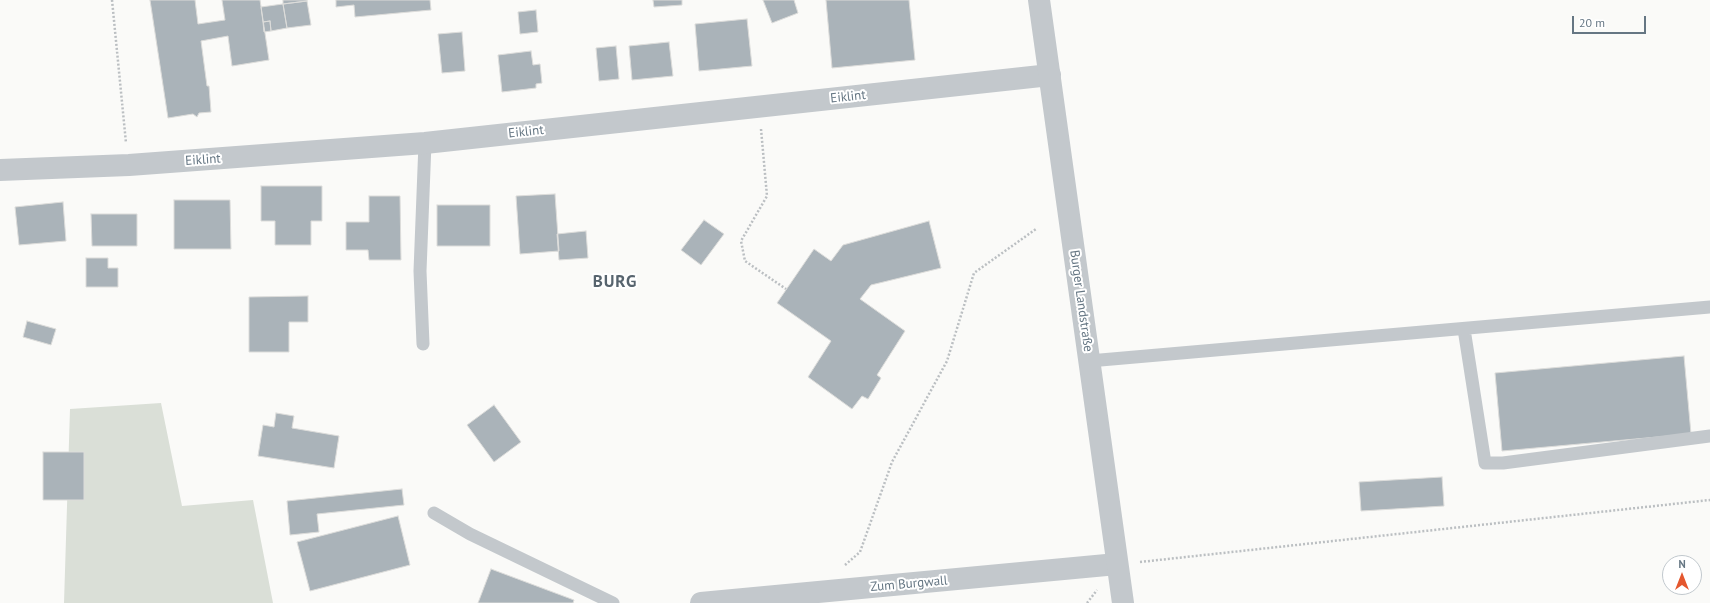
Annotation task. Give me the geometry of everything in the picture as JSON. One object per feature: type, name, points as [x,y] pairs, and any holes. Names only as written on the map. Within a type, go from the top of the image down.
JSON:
[{"type":"street","name":"Burger Landstraße","points":[[1039,0],[1123,603]]},
{"type":"street","name":"Eiklint","points":[[0,170],[129,165],[425,143],[1050,75]]},
{"type":"street","name":"Zum Burgwall","points":[[701,603],[1117,564]]},
{"type":"lane","points":[[423,344],[420,271],[425,143]]},
{"type":"lane","points":[[1090,361],[1710,307]]},
{"type":"lane","points":[[1464,329],[1485,463],[1503,463],[1710,436]]},
{"type":"lane","points":[[434,513],[470,534],[613,603]]},
{"type":"path","points":[[112,0],[129,165]]},
{"type":"path","points":[[759,107],[767,196],[741,241],[745,261],[786,289]]},
{"type":"path","points":[[842,567],[860,552],[892,462],[946,361],[974,274],[1036,229]]},
{"type":"path","points":[[1117,564],[1710,500]]},
{"type":"shaded area","points":[[161,403],[182,506],[253,500],[273,603],[64,603],[70,409]]},
{"type":"building","points":[[150,0],[195,0],[198,24],[225,20],[222,0],[260,0],[269,60],[232,66],[228,36],[201,41],[207,86],[209,86],[211,112],[199,113],[197,117],[193,114],[168,118]]},
{"type":"building","points":[[283,0],[307,0],[307,1],[283,4]]},
{"type":"building","points":[[336,0],[430,0],[431,10],[355,17],[354,5],[336,7]]},
{"type":"building","points":[[653,0],[682,0],[682,5],[654,7]]},
{"type":"building","points":[[763,0],[794,0],[798,13],[772,23]]},
{"type":"building","points":[[826,0],[909,0],[915,60],[832,68]]},
{"type":"building","points":[[307,1],[311,25],[287,28],[283,4]]},
{"type":"building","points":[[283,4],[287,28],[271,31],[270,21],[263,22],[261,7]]},
{"type":"building","points":[[536,10],[538,32],[520,34],[518,12]]},
{"type":"building","points":[[747,19],[752,66],[699,71],[695,24]]},
{"type":"building","points":[[270,21],[271,31],[264,32],[263,22]]},
{"type":"building","points":[[462,32],[465,71],[442,73],[438,34]]},
{"type":"building","points":[[669,42],[673,76],[632,80],[629,46]]},
{"type":"building","points":[[616,46],[619,79],[599,81],[596,48]]},
{"type":"building","points":[[531,51],[533,65],[540,64],[542,83],[536,84],[536,88],[502,92],[498,55]]},
{"type":"building","points":[[261,186],[322,186],[322,221],[311,221],[311,245],[275,245],[275,221],[261,221]]},
{"type":"building","points":[[555,194],[559,251],[520,254],[516,196]]},
{"type":"building","points":[[369,196],[400,196],[401,260],[369,260],[368,250],[346,250],[346,222],[369,222]]},
{"type":"building","points":[[174,200],[230,200],[231,249],[174,249]]},
{"type":"building","points":[[63,202],[66,241],[19,245],[15,207]]},
{"type":"building","points":[[437,205],[490,205],[490,246],[437,246]]},
{"type":"building","points":[[91,214],[137,214],[137,246],[92,246]]},
{"type":"building","points":[[704,220],[724,234],[701,265],[681,250]]},
{"type":"building","points":[[929,221],[941,268],[871,285],[860,299],[905,331],[877,375],[881,378],[868,399],[862,396],[852,409],[808,377],[831,341],[777,303],[814,249],[831,261],[843,245]]},
{"type":"building","points":[[586,231],[588,258],[559,260],[557,234]]},
{"type":"building","points":[[86,258],[108,258],[108,268],[118,268],[118,287],[86,287]]},
{"type":"building","points":[[308,296],[308,322],[289,322],[289,352],[249,352],[249,297]]},
{"type":"building","points":[[27,321],[56,329],[51,345],[23,337]]},
{"type":"building","points":[[1684,356],[1691,434],[1502,451],[1495,373]]},
{"type":"building","points":[[494,405],[521,442],[494,462],[467,425]]},
{"type":"building","points":[[276,413],[294,416],[292,428],[339,436],[334,468],[258,456],[263,425],[274,427]]},
{"type":"building","points":[[43,452],[84,452],[84,500],[43,500]]},
{"type":"building","points":[[1442,477],[1444,506],[1361,511],[1359,482]]},
{"type":"building","points":[[402,489],[404,505],[317,514],[319,532],[290,535],[287,501]]},
{"type":"building","points":[[398,516],[410,565],[310,591],[297,542]]},
{"type":"building","points":[[491,569],[574,600],[573,603],[478,603]]},
{"type":"district","name":"BURG","points":[[615,282]]}]
